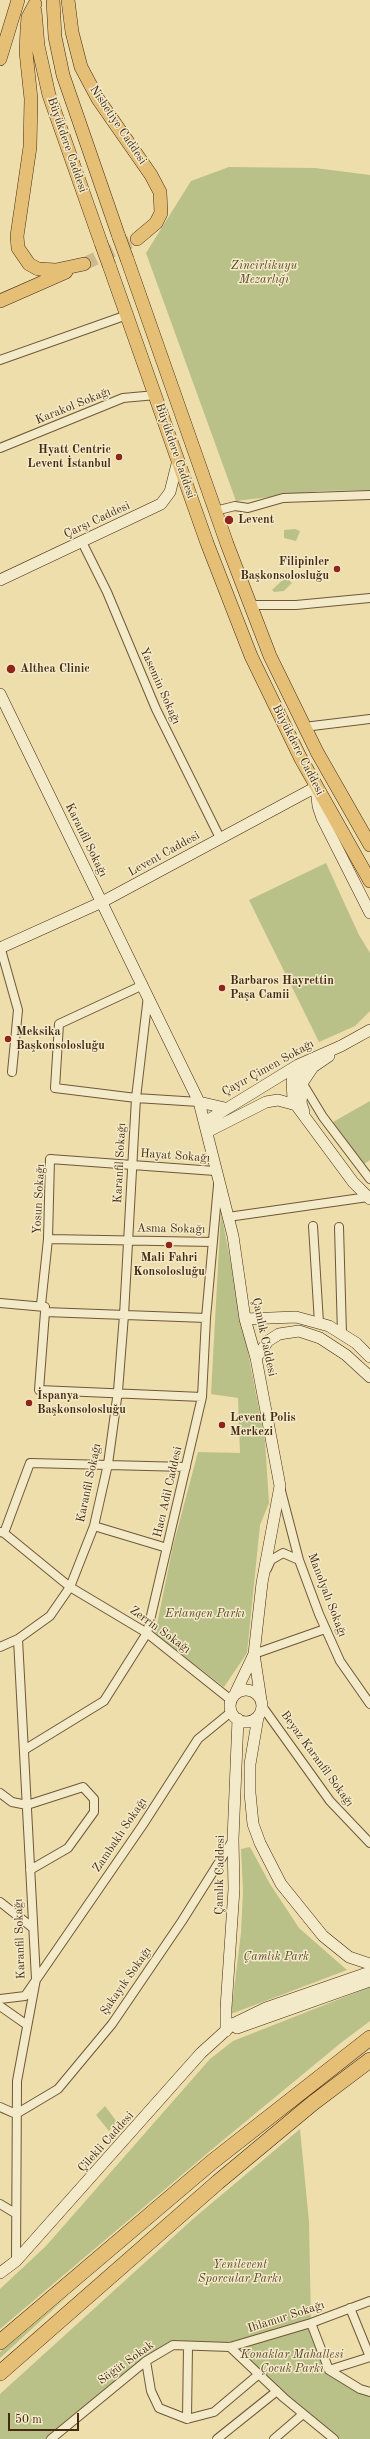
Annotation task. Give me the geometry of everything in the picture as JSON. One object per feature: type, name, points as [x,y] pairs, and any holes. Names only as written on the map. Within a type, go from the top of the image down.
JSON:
[{"type":"highway","points":[[0,2342],[218,2157],[370,2038]]},
{"type":"highway","points":[[0,2373],[218,2182],[313,2103],[370,2060]]},
{"type":"main road","points":[[0,59],[18,0]]},
{"type":"main road","name":"Büyükdere Caddesi","points":[[53,0],[56,37],[62,75],[215,511],[250,605],[270,656],[304,727],[370,845]]},
{"type":"main road","name":"Nisbetiye Caddesi","points":[[68,0],[72,32],[81,67],[98,99],[151,175],[160,192],[161,213],[156,223],[137,239]]},
{"type":"main road","points":[[0,301],[84,264],[46,271],[29,264],[18,248],[17,236],[30,139],[31,99],[26,52],[26,30],[28,17],[35,2]]},
{"type":"main road","name":"Büyükdere Caddesi","points":[[35,2],[38,46],[49,95],[178,460],[251,656],[287,732],[316,787],[370,881]]},
{"type":"main road","name":"Çarşı Caddesi","points":[[0,580],[161,504],[170,492],[178,460]]},
{"type":"main road","name":"Karanfil Sokağı","points":[[0,694],[146,990]]},
{"type":"main road","points":[[316,787],[318,806],[322,818],[370,914]]},
{"type":"main road","name":"Levent Caddesi","points":[[0,947],[102,902],[316,787]]},
{"type":"main road","name":"Çamlık Caddesi","points":[[146,990],[199,1102],[206,1127],[218,1182],[233,1236],[245,1319],[256,1358],[280,1486],[262,1583],[254,1654],[233,1697]]},
{"type":"main road","name":"Çayır Çimen Sokağı","points":[[206,1127],[225,1108],[307,1061],[342,1046],[369,1030]]},
{"type":"main road","points":[[308,1120],[301,1102],[302,1082],[314,1067],[342,1046]]},
{"type":"main road","points":[[307,1061],[300,1066],[292,1081],[293,1099],[353,1182],[369,1198]]},
{"type":"main road","points":[[206,1127],[266,1102],[278,1100],[296,1105]]},
{"type":"main road","points":[[199,1102],[225,1108]]},
{"type":"main road","points":[[245,1319],[296,1317],[329,1326],[356,1343],[370,1357]]},
{"type":"main road","points":[[310,1335],[319,1323]]},
{"type":"main road","points":[[256,1358],[268,1341],[279,1334],[299,1331],[320,1338],[346,1355],[370,1377]]},
{"type":"main road","points":[[254,1654],[262,1703],[258,1717],[250,1764],[250,1793],[254,1824],[260,1843],[281,1884],[323,1936],[349,1957],[354,1963],[357,1981]]},
{"type":"main road","points":[[258,1717],[246,1722],[234,1716],[233,1697],[245,1690],[250,1690],[259,1696],[262,1703]]},
{"type":"main road","name":"Çamlık Caddesi","points":[[226,2031],[226,2008],[234,1889],[234,1716]]},
{"type":"main road","points":[[349,1957],[370,1964]]},
{"type":"main road","name":"Çilekli Caddesi","points":[[357,1981],[370,1972]]},
{"type":"main road","name":"Çilekli Caddesi","points":[[2,2271],[16,2261],[201,2053],[233,2024],[266,2008],[357,1981],[370,1981]]},
{"type":"street","points":[[0,360],[127,315]]},
{"type":"street","name":"Karakol Sokağı","points":[[0,448],[123,398],[156,395]]},
{"type":"street","points":[[215,511],[235,506],[248,508],[283,498],[370,495]]},
{"type":"street","name":"Yasemin Sokağı","points":[[82,542],[107,592],[156,708],[220,838]]},
{"type":"street","points":[[250,605],[296,605],[370,598]]},
{"type":"street","points":[[304,727],[370,719]]},
{"type":"street","points":[[0,947],[18,1010],[12,1072]]},
{"type":"street","points":[[146,990],[59,1024],[55,1088],[136,1098],[199,1102]]},
{"type":"street","name":"Karanfil Sokağı","points":[[0,1647],[18,1639],[50,1616],[70,1587],[94,1526],[108,1464],[118,1391],[129,1241],[136,1098],[146,990]]},
{"type":"street","points":[[302,1082],[323,1118],[370,1179]]},
{"type":"street","name":"Yosun Sokağı","points":[[129,1241],[48,1239],[50,1159],[132,1165]]},
{"type":"street","name":"Hayat Sokağı","points":[[132,1165],[216,1171]]},
{"type":"street","name":"Hacı Adil Caddesi","points":[[24,1750],[104,1701],[147,1633],[202,1397],[206,1318],[218,1182]]},
{"type":"street","points":[[228,1217],[369,1198]]},
{"type":"street","points":[[313,1226],[319,1323]]},
{"type":"street","points":[[339,1227],[342,1334]]},
{"type":"street","points":[[48,1239],[39,1390],[118,1391],[202,1397]]},
{"type":"street","name":"Asma Sokağı","points":[[129,1241],[213,1242]]},
{"type":"street","points":[[0,1303],[43,1309],[124,1315],[206,1318]]},
{"type":"street","points":[[2,1532],[30,1464],[108,1464],[186,1467]]},
{"type":"street","name":"Manolyalı Sokağı","points":[[280,1486],[299,1560],[325,1629],[340,1661],[370,1704]]},
{"type":"street","points":[[94,1526],[167,1548]]},
{"type":"street","name":"Zerrin Sokağı","points":[[2,1532],[70,1587],[147,1633],[233,1697]]},
{"type":"street","points":[[262,1583],[271,1560],[284,1553],[299,1560]]},
{"type":"street","points":[[254,1654],[325,1629]]},
{"type":"street","name":"Karanfil Sokağı","points":[[16,2261],[15,2213],[17,2081],[36,1979],[18,1639]]},
{"type":"street","name":"Beyaz Karanfil Sokağı","points":[[262,1703],[330,1801],[370,1843]]},
{"type":"street","name":"Zambaklı Sokağı","points":[[0,1999],[25,1996],[142,1826],[198,1739],[234,1716]]},
{"type":"street","points":[[0,1793],[12,1802],[27,1805],[84,1787],[94,1799],[94,1812],[68,1848],[30,1870]]},
{"type":"street","name":"Şakayık Sokağı","points":[[16,2114],[58,2089],[112,2024],[182,1921],[233,1839]]},
{"type":"street","points":[[0,1902],[33,1928]]},
{"type":"street","points":[[0,2006],[27,2025]]},
{"type":"street","points":[[0,2107],[16,2114]]},
{"type":"street","points":[[0,2204],[15,2213]]},
{"type":"street","name":"Ihlamur Sokağı","points":[[230,2347],[311,2323],[370,2301]]},
{"type":"street","points":[[329,2370],[370,2357],[350,2308]]},
{"type":"street","points":[[311,2323],[329,2370],[360,2389],[370,2392]]},
{"type":"street","name":"Söğüt Sokak","points":[[51,2439],[146,2361],[173,2345],[230,2347]]},
{"type":"street","points":[[188,2346],[188,2419]]},
{"type":"street","points":[[230,2347],[277,2392],[334,2439]]},
{"type":"street","points":[[146,2361],[151,2391],[159,2408],[188,2419],[214,2412],[259,2374]]},
{"type":"street","points":[[216,2439],[277,2392]]},
{"type":"street","points":[[274,2439],[303,2414]]},
{"type":"green space","name":"Zincirlikuyu Mezarlığı","points":[[229,167],[315,168],[370,175],[370,490],[320,491],[236,501],[146,253],[191,181]]},
{"type":"green space","points":[[295,529],[300,531],[296,541],[284,538],[284,530]]},
{"type":"green space","points":[[286,577],[292,583],[284,591],[274,592],[272,590]]},
{"type":"green space","points":[[326,863],[359,935],[370,953],[370,1011],[355,1026],[319,1042],[249,900]]},
{"type":"green space","points":[[370,1101],[370,1160],[364,1164],[333,1122]]},
{"type":"green space","name":"Erlangen Parkı","points":[[221,1212],[265,1441],[269,1503],[260,1525],[247,1653],[224,1687],[155,1634],[173,1546],[198,1452],[240,1453],[238,1398],[211,1394]]},
{"type":"green space","name":"Çamlık Park","points":[[250,1847],[270,1884],[299,1928],[347,1970],[231,2014],[241,1933],[243,1891],[241,1849]]},
{"type":"green space","points":[[370,1987],[370,2021],[342,2042],[216,2146],[0,2329],[0,2289],[46,2246],[210,2059],[233,2041]]},
{"type":"green space","points":[[105,2106],[117,2122],[109,2131],[96,2115]]},
{"type":"green space","name":"Yenilevent Sporcular Parkı","points":[[300,2129],[309,2222],[311,2323],[329,2370],[370,2392],[370,2439],[334,2439],[230,2347],[173,2345],[52,2439],[0,2439],[0,2394],[194,2218]]},
{"type":"green space","points":[[70,2294],[0,2358],[0,2352]]},
{"type":"tunnel","points":[[84,264],[137,239]]},
{"type":"place","name":"Hyatt Centric Levent İstanbul","points":[[119,457]]},
{"type":"place","name":"Levent","points":[[229,520]]},
{"type":"place","name":"Filipinler Başkonsolosluğu","points":[[337,569]]},
{"type":"place","name":"Althea Clinic","points":[[11,669]]},
{"type":"place","name":"Barbaros Hayrettin Paşa Camii","points":[[222,988]]},
{"type":"place","name":"Meksika Başkonsolosluğu","points":[[8,1039]]},
{"type":"place","name":"Mali Fahri Konsolosluğu","points":[[169,1245]]},
{"type":"place","name":"İspanya Başkonsolosluğu","points":[[29,1403]]},
{"type":"place","name":"Levent Polis Merkezi","points":[[222,1425]]},
{"type":"park label","name":"Konaklar Mahallesi Çocuk Parkı","points":[[292,2362]]}]
